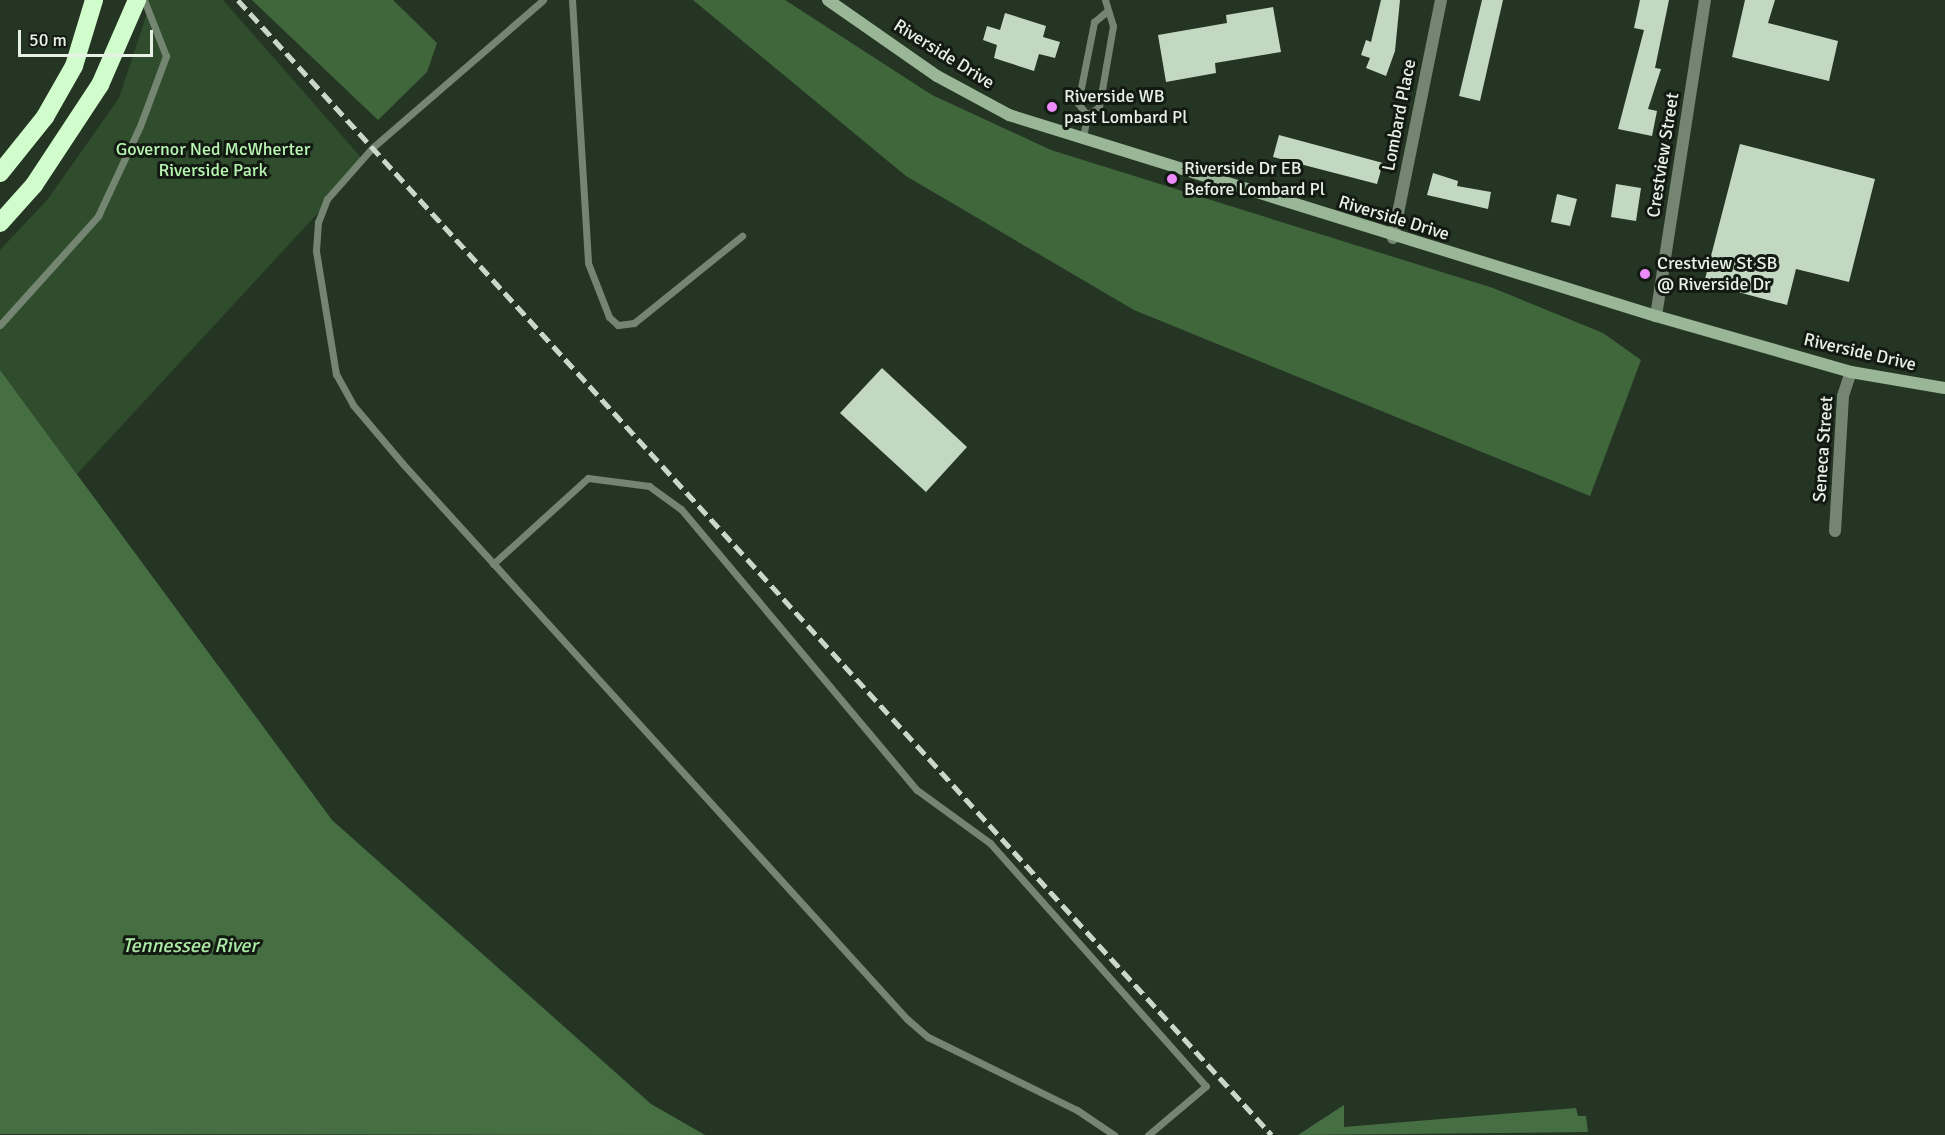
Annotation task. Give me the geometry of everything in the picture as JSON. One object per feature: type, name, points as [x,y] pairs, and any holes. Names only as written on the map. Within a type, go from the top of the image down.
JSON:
[{"type":"highway","points":[[0,173],[45,117],[74,66],[93,0]]},
{"type":"highway","points":[[0,223],[34,185],[100,85],[137,0]]},
{"type":"street","name":"Riverside Drive","points":[[828,0],[937,76],[998,109],[1393,238],[1656,316],[1851,372],[1945,388]]},
{"type":"street","name":"Lombard Place","points":[[1393,238],[1441,0]]},
{"type":"street","name":"Crestview Street","points":[[1656,316],[1705,0]]},
{"type":"street","name":"Seneca Street","points":[[1835,531],[1843,396],[1851,372]]},
{"type":"lane","points":[[0,325],[98,216],[140,126],[166,56],[144,0]]},
{"type":"lane","points":[[543,0],[372,147],[327,199],[318,222],[316,251],[336,374],[353,405],[493,564],[907,1019],[928,1037],[1077,1110],[1114,1135]]},
{"type":"lane","points":[[572,0],[588,263],[609,317],[618,325],[634,323],[742,236]]},
{"type":"lane","points":[[1083,138],[1087,115],[1099,107],[1113,26],[1106,12],[1105,0],[1110,0]]},
{"type":"lane","points":[[1087,115],[1078,103],[1094,22],[1106,12]]},
{"type":"lane","points":[[493,564],[588,478],[649,486],[681,509],[916,790],[990,843],[1206,1086],[1148,1135]]},
{"type":"green space","name":"Governor Ned McWherter Riverside Park","points":[[147,0],[223,0],[365,162],[77,474],[0,370],[0,250],[48,199],[119,98],[150,4]]},
{"type":"shaded area","points":[[252,0],[393,0],[437,43],[427,72],[378,120]]},
{"type":"shaded area","points":[[693,0],[785,0],[932,95],[1051,150],[1493,288],[1603,333],[1641,360],[1590,496],[1134,310],[906,176]]},
{"type":"water","name":"Tennessee River","points":[[0,370],[332,820],[651,1104],[705,1135],[0,1134]]},
{"type":"water","points":[[1344,1105],[1344,1127],[1576,1108],[1578,1116],[1586,1116],[1588,1132],[1298,1135]]},
{"type":"building","points":[[1381,0],[1400,0],[1395,51],[1386,76],[1366,68],[1370,58],[1361,55],[1366,40],[1371,42]]},
{"type":"building","points":[[1482,0],[1503,0],[1480,101],[1459,96]]},
{"type":"building","points":[[1640,0],[1669,0],[1655,68],[1661,69],[1648,109],[1657,111],[1652,136],[1618,129],[1644,30],[1634,28]]},
{"type":"building","points":[[1745,0],[1775,0],[1768,23],[1838,41],[1829,81],[1732,57]]},
{"type":"building","points":[[1273,7],[1281,52],[1215,63],[1216,73],[1166,82],[1158,35],[1227,23],[1226,15]]},
{"type":"building","points":[[1005,13],[1046,26],[1043,37],[1060,42],[1055,58],[1039,54],[1034,71],[994,58],[997,45],[983,40],[987,26],[1000,30]]},
{"type":"building","points":[[1279,135],[1383,163],[1377,184],[1273,157]]},
{"type":"building","points":[[1740,144],[1875,179],[1849,282],[1796,269],[1787,305],[1704,283]]},
{"type":"building","points":[[1433,173],[1458,181],[1457,186],[1491,192],[1488,209],[1427,195]]},
{"type":"building","points":[[1616,184],[1641,188],[1636,221],[1611,217]]},
{"type":"building","points":[[1557,194],[1577,199],[1570,226],[1551,222]]},
{"type":"building","points":[[882,368],[967,447],[926,492],[840,413]]},
{"type":"railway","points":[[238,0],[1272,1135]]},
{"type":"place","name":"Riverside WB past Lombard Pl","points":[[1052,107]]},
{"type":"place","name":"Riverside Dr EB Before Lombard Pl","points":[[1172,179]]},
{"type":"place","name":"Crestview St SB @ Riverside Dr","points":[[1645,274]]}]
